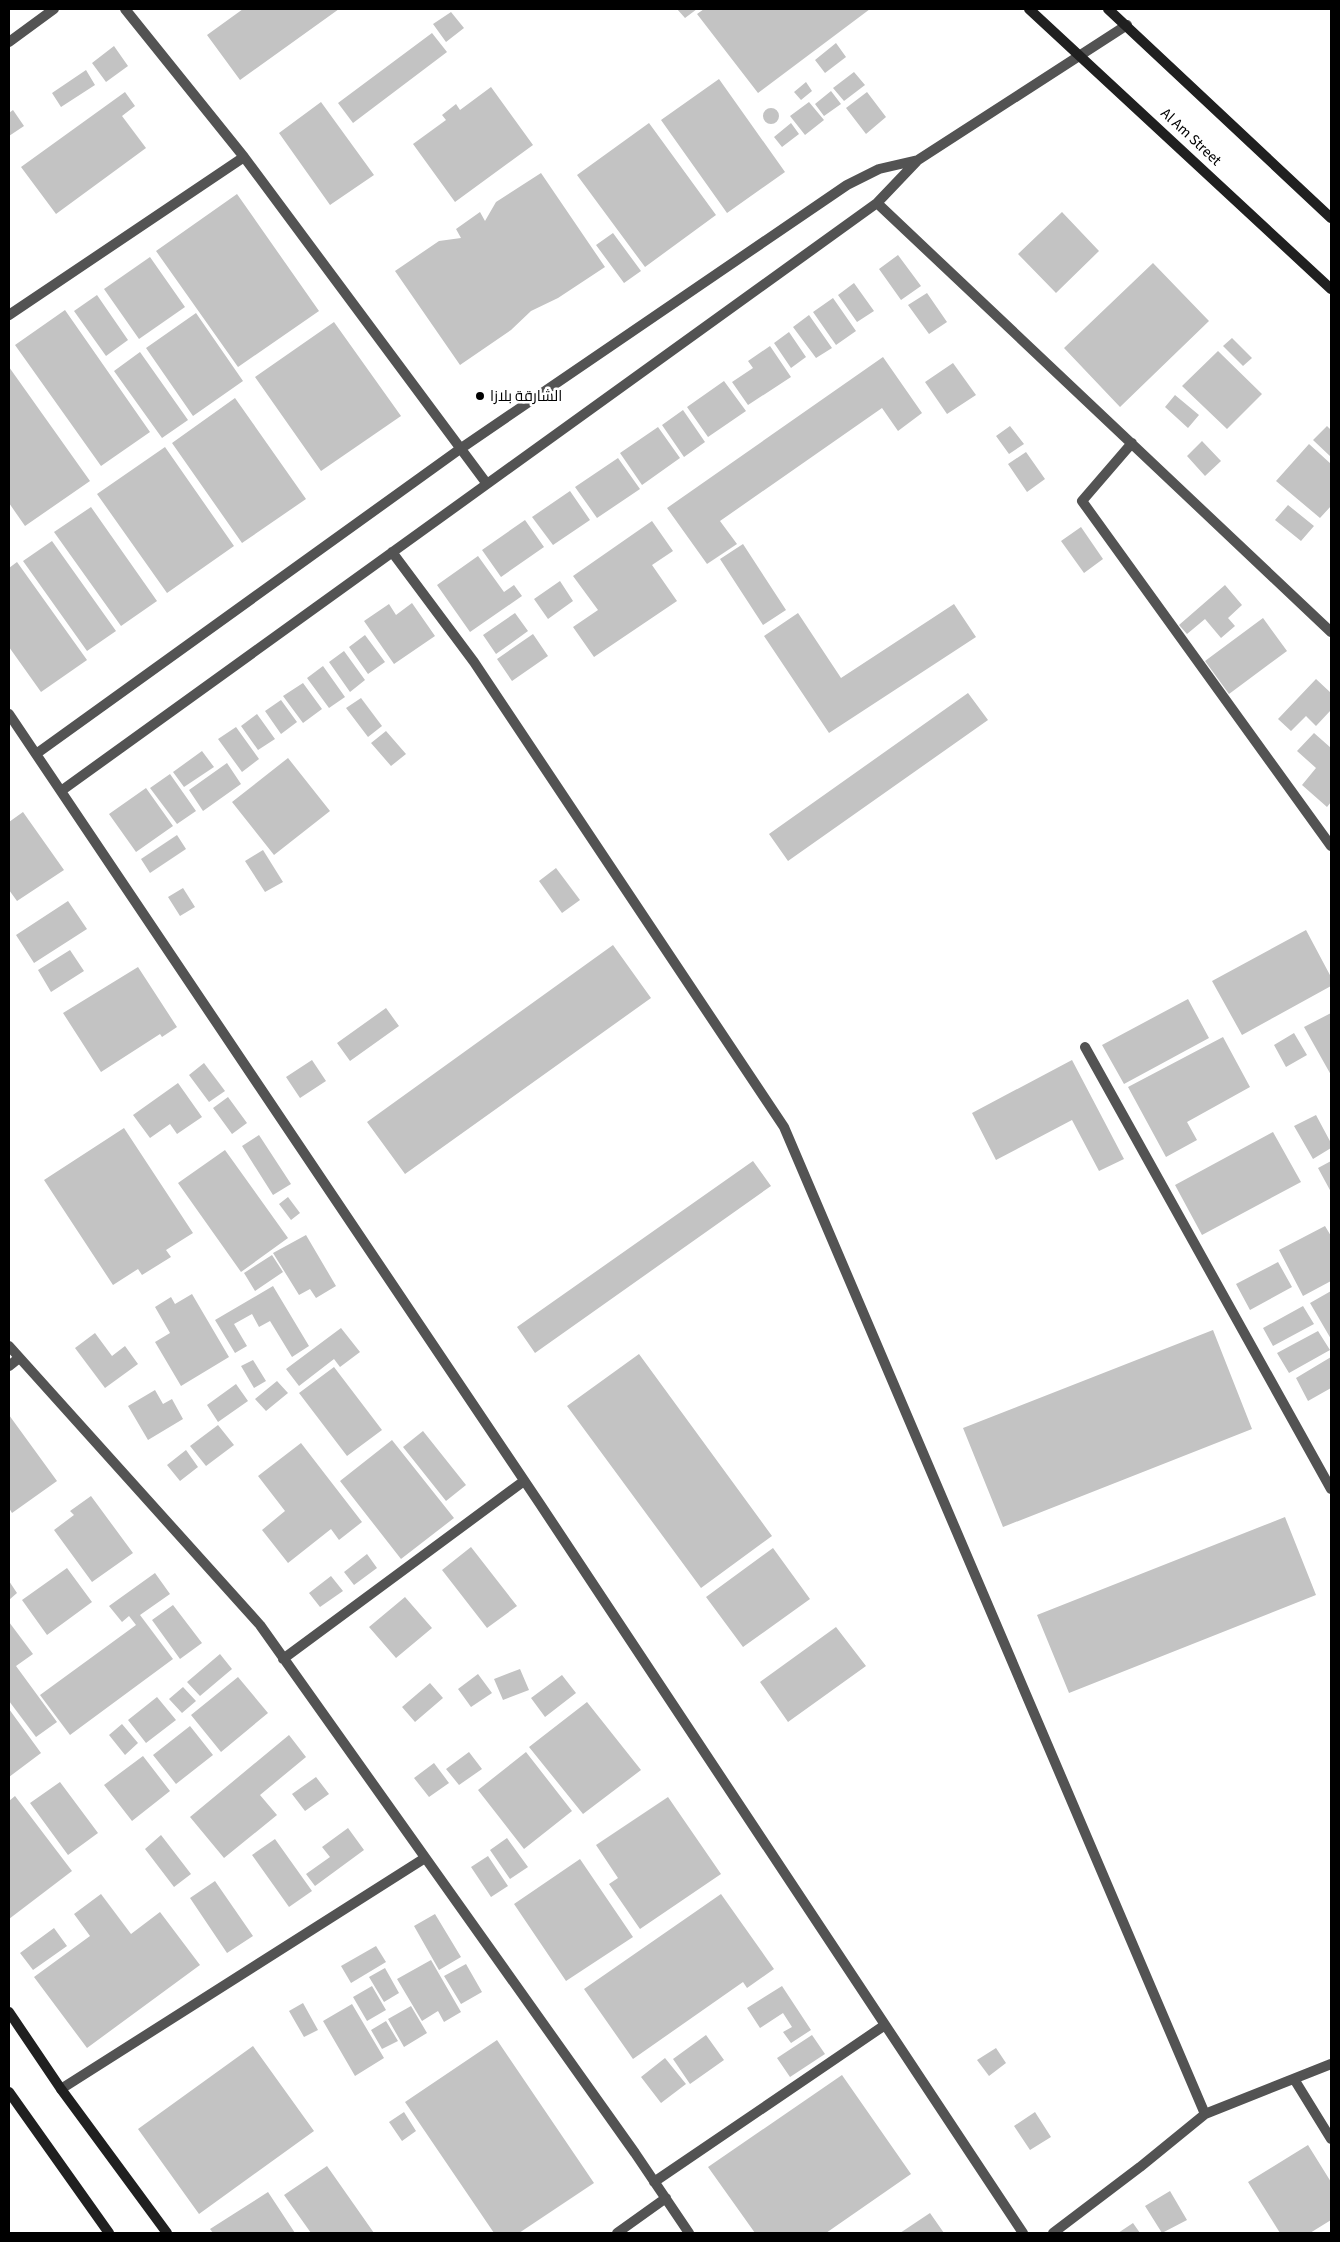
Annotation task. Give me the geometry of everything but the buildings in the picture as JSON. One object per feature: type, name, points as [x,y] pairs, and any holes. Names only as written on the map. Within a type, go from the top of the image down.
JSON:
[{"type":"main road","name":"Al Am Street","points":[[1029,9],[1081,55],[1331,289]]},
{"type":"main road","points":[[1108,9],[1331,218]]},
{"type":"main road","points":[[9,2012],[61,2089],[167,2233]]},
{"type":"main road","points":[[9,2092],[109,2233]]},
{"type":"street","points":[[9,42],[54,9]]},
{"type":"street","points":[[125,9],[244,157],[487,484]]},
{"type":"street","points":[[61,791],[877,203],[918,160],[1127,25]]},
{"type":"street","points":[[9,315],[244,157]]},
{"type":"street","points":[[36,754],[460,449],[848,185],[879,169],[918,160]]},
{"type":"street","points":[[877,203],[1331,632]]},
{"type":"street","points":[[1132,443],[1082,501],[1331,846]]},
{"type":"street","points":[[392,552],[474,662],[784,1127],[1205,2114]]},
{"type":"street","points":[[9,714],[524,1480],[1022,2233]]},
{"type":"street","points":[[1085,1047],[1331,1489]]},
{"type":"street","points":[[9,1346],[260,1625],[689,2233]]},
{"type":"street","points":[[9,1366],[19,1358]]},
{"type":"street","points":[[283,1658],[524,1480]]},
{"type":"street","points":[[61,2089],[425,1858]]},
{"type":"street","points":[[654,2182],[885,2025]]},
{"type":"street","points":[[1053,2233],[1140,2167],[1205,2114],[1331,2064]]},
{"type":"street","points":[[1294,2079],[1331,2139]]},
{"type":"street","points":[[617,2233],[666,2198]]},
{"type":"place","name":"الشارقة بلازا","points":[[480,396]]}]
